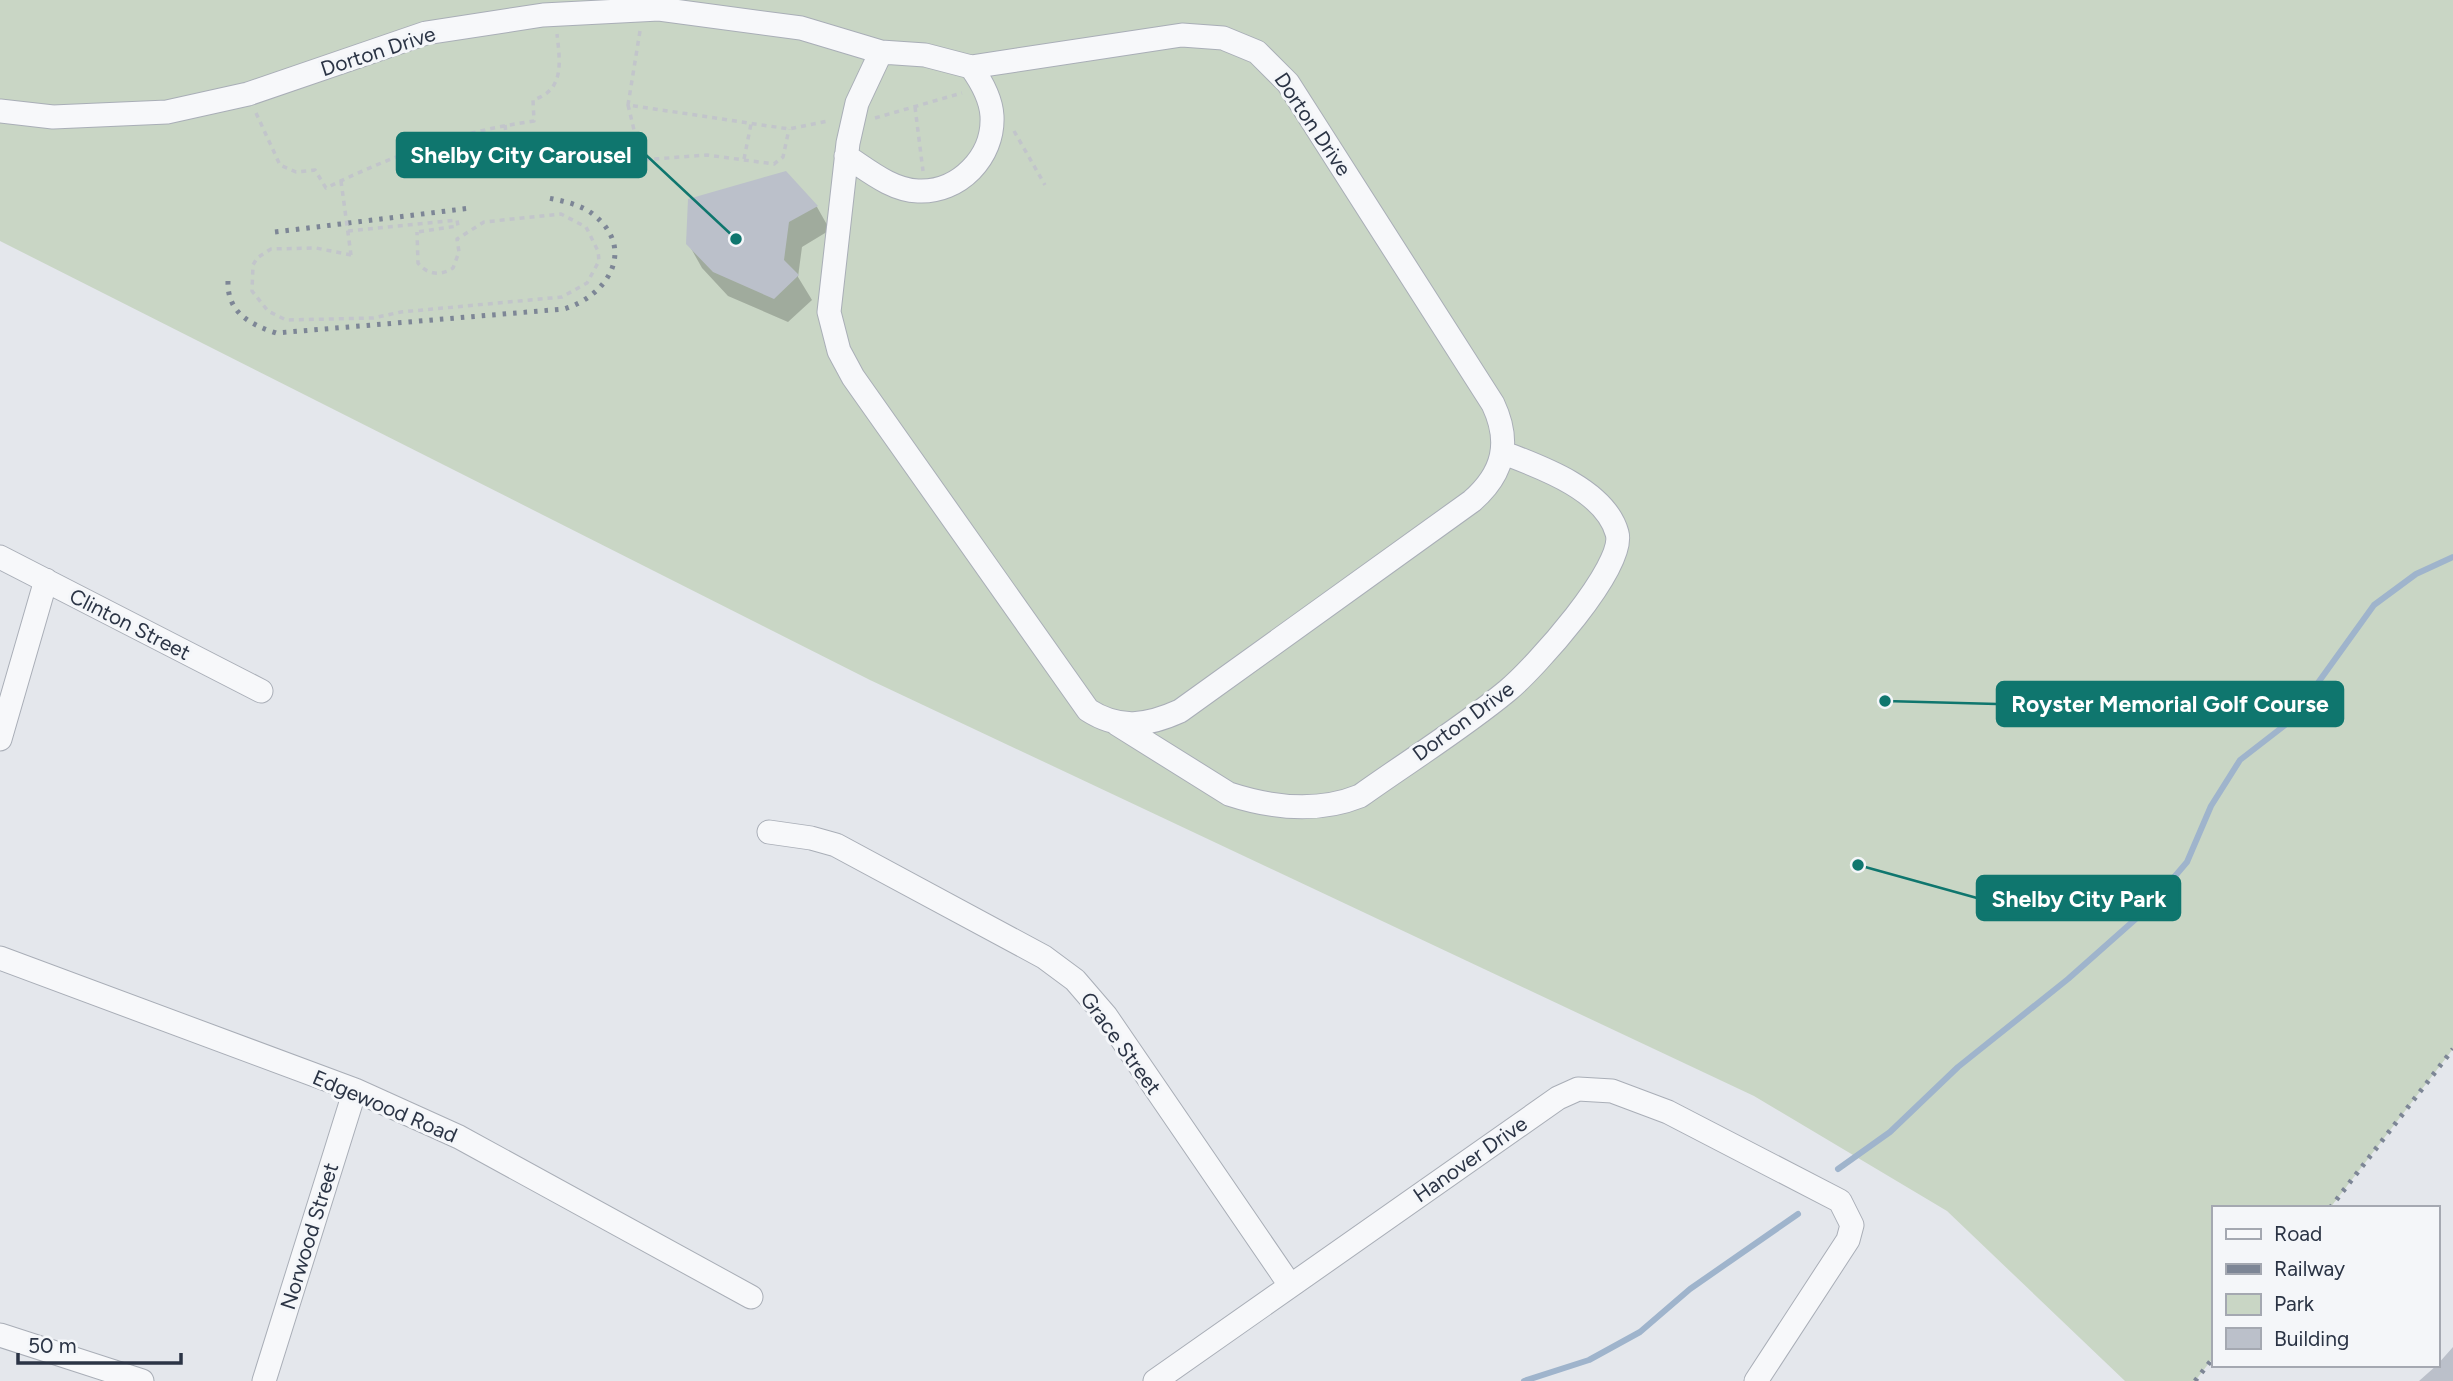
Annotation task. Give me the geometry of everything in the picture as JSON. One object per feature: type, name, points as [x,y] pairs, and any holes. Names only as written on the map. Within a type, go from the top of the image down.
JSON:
[{"type":"street","name":"Dorton Drive","points":[[0,111],[53,117],[167,112],[248,94],[426,33],[555,15],[659,9],[801,28],[881,52],[925,55],[971,67],[1182,35],[1223,38],[1257,52],[1270,62],[1299,98],[1493,404],[1501,421],[1504,453],[1565,479],[1589,496],[1617,531],[1619,541],[1605,575],[1554,644],[1508,691],[1371,788],[1335,806],[1300,807],[1229,794],[1117,724],[1098,717],[1076,699],[853,377],[839,351],[829,312],[846,156],[857,103],[881,52]]},
{"type":"street","points":[[846,156],[892,185],[926,190],[956,183],[970,173],[980,159],[991,132],[971,67]]},
{"type":"street","points":[[1117,724],[1143,724],[1180,711],[1472,501],[1493,480],[1504,453]]},
{"type":"street","name":"Clinton Street","points":[[0,557],[261,691]]},
{"type":"street","points":[[0,739],[46,580]]},
{"type":"street","name":"Grace Street","points":[[769,832],[811,838],[836,845],[1044,957],[1075,980],[1106,1016],[1290,1285]]},
{"type":"street","name":"Edgewood Road","points":[[0,958],[355,1090],[459,1138],[751,1297]]},
{"type":"street","name":"Hanover Drive","points":[[1155,1381],[1558,1098],[1578,1089],[1612,1091],[1668,1112],[1840,1201],[1852,1225],[1848,1240],[1756,1381]]},
{"type":"street","name":"Norwood Street","points":[[264,1381],[355,1090]]},
{"type":"street","points":[[0,1335],[142,1381]]},
{"type":"path","points":[[640,159],[628,105],[643,10]]},
{"type":"path","points":[[248,94],[280,165],[296,172],[315,170],[326,188],[419,146],[505,125],[534,121],[533,100],[540,98],[556,85],[561,65],[555,15]]},
{"type":"path","points":[[863,122],[915,107],[979,96],[1008,121],[1045,185]]},
{"type":"path","points":[[628,105],[789,129],[828,121]]},
{"type":"path","points":[[915,107],[926,190]]},
{"type":"path","points":[[744,159],[751,124]]},
{"type":"path","points":[[505,125],[510,170],[707,155],[765,164],[779,162],[789,129]]},
{"type":"path","points":[[341,181],[351,255],[316,248],[271,249],[257,258],[253,265],[252,291],[268,311],[286,320],[373,318],[401,312],[562,297],[587,283],[599,261],[594,239],[586,227],[561,214],[492,220],[475,226],[457,239],[458,261],[453,268],[440,273],[422,269],[418,263],[417,232],[458,226],[457,220],[348,231]]},
{"type":"green space","points":[[0,0],[2453,0],[2453,1049],[2332,1206],[2212,1206],[2212,1359],[2195,1381],[2125,1381],[1947,1211],[1754,1096],[870,680],[0,241]]},
{"type":"building","points":[[786,171],[818,206],[789,222],[784,260],[799,275],[774,299],[713,272],[686,244],[688,199]]},
{"type":"building","points":[[2453,1347],[2453,1381],[2419,1381],[2435,1367],[2439,1367],[2439,1363]]},
{"type":"waterway","points":[[2302,705],[2374,605],[2416,574],[2453,557]]},
{"type":"waterway","points":[[1838,1169],[1890,1132],[1958,1067],[2068,979],[2147,909],[2187,862],[2211,806],[2240,760],[2289,722]]},
{"type":"waterway","points":[[1524,1381],[1589,1360],[1640,1332],[1690,1289],[1798,1214]]},
{"type":"railway","points":[[228,281],[231,301],[236,309],[249,321],[276,333],[564,309],[593,294],[604,283],[615,257],[614,243],[607,229],[594,215],[572,204],[548,198]]},
{"type":"railway","points":[[275,232],[471,208]]},
{"type":"railway","points":[[2332,1206],[2453,1049]]},
{"type":"railway","points":[[2195,1381],[2212,1359]]},
{"type":"place","name":"Shelby City Carousel","points":[[736,239]]},
{"type":"place","name":"Royster Memorial Golf Course","points":[[1885,701]]},
{"type":"place","name":"Shelby City Park","points":[[1858,865]]}]
